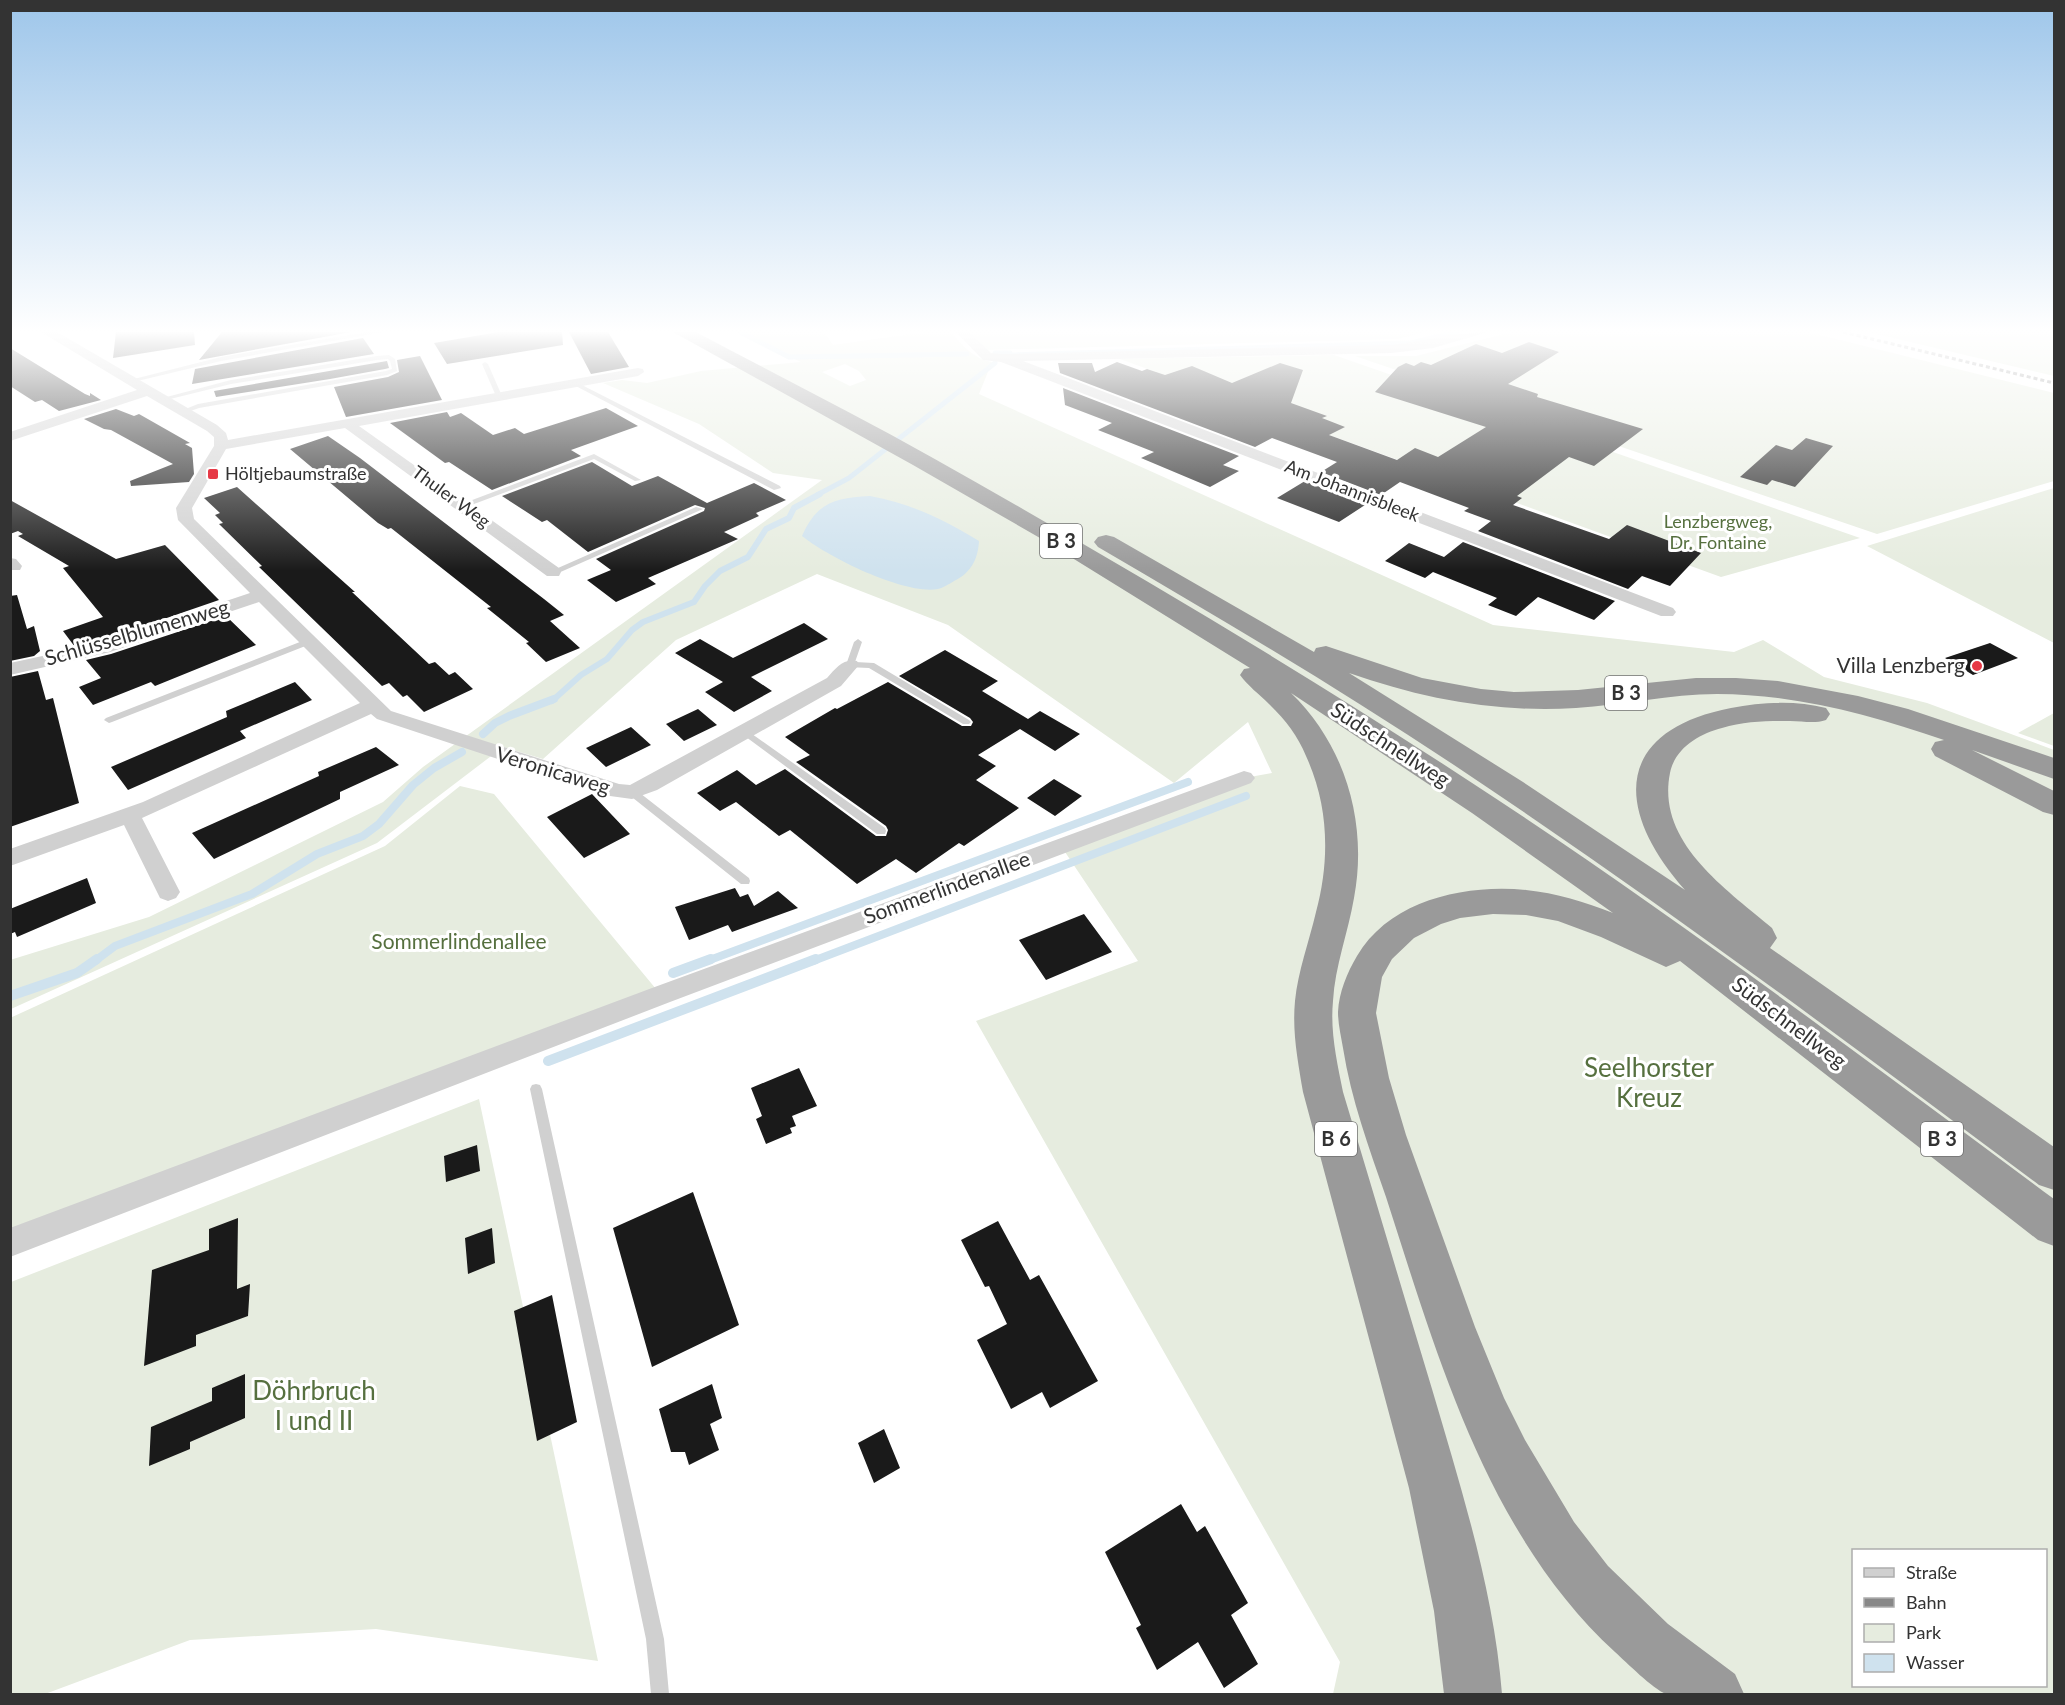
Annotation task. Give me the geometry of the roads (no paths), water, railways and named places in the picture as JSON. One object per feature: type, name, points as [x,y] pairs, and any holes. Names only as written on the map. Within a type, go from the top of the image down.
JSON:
[{"type":"highway","name":"Südschnellweg","points":[[839,412],[1079,526],[1694,952],[2055,1225]]},
{"type":"highway","name":"Südschnellweg","points":[[859,412],[929,454],[1048,533],[1202,612],[1314,664],[1510,788],[1868,1035],[2055,1171]]},
{"type":"highway","name":"B 3","points":[[1202,612],[1376,674],[1442,691],[1499,699],[1545,701],[1699,686],[1795,691],[1841,699],[1919,720],[2055,769]]},
{"type":"highway","name":"B 6","points":[[1202,612],[1293,712],[1311,736],[1327,766],[1336,795],[1343,828],[1343,862],[1337,899],[1317,979],[1312,1015],[1316,1051],[1323,1092],[1415,1414],[1446,1534],[1468,1649],[1473,1695]]},
{"type":"highway","points":[[1868,1035],[1706,891],[1672,850],[1656,819],[1651,798],[1652,778],[1658,760],[1669,745],[1684,733],[1704,723],[1736,715],[1783,711],[1847,718],[1915,737],[1949,750],[2055,804]]},
{"type":"highway","points":[[1715,1695],[1685,1675],[1613,1613],[1556,1542],[1508,1465],[1476,1396],[1375,1106],[1363,1055],[1357,1012],[1363,978],[1378,949],[1400,928],[1425,915],[1458,905],[1489,901],[1522,902],[1557,908],[1604,923],[1670,955],[1829,1052]]},
{"type":"street","points":[[10,437],[86,412]]},
{"type":"street","points":[[10,858],[130,815],[373,705],[186,520],[184,508],[221,446],[221,436],[186,412]]},
{"type":"street","points":[[221,446],[415,412]]},
{"type":"street","name":"Am Johannisbleek","points":[[1137,412],[1667,612]]},
{"type":"street","name":"Thuler Weg","points":[[348,424],[554,572]]},
{"type":"street","name":"Schlüsselblumenweg","points":[[10,669],[103,648],[263,595]]},
{"type":"street","name":"Veronicaweg","points":[[373,705],[384,715],[455,739],[618,791],[632,792],[650,785],[834,682],[850,664]]},
{"type":"street","name":"Sommerlindenallee","points":[[10,1244],[595,1019],[1244,778]]},
{"type":"street","points":[[130,815],[168,892]]},
{"type":"lane","points":[[629,412],[777,488]]},
{"type":"lane","points":[[463,505],[594,456],[637,480]]},
{"type":"lane","points":[[554,572],[699,509]]},
{"type":"lane","points":[[109,720],[310,642]]},
{"type":"lane","points":[[858,642],[850,664],[871,665],[966,722]]},
{"type":"lane","points":[[745,732],[881,831]]},
{"type":"lane","points":[[632,792],[745,881]]},
{"type":"lane","points":[[536,1089],[655,1639],[660,1695]]},
{"type":"water","points":[[870,496],[900,503],[927,513],[979,541],[977,554],[969,570],[960,578],[938,589],[906,586],[847,564],[802,536],[814,516],[828,504],[847,498]]},
{"type":"waterway","points":[[817,495],[849,478],[933,412]]},
{"type":"waterway","points":[[552,701],[581,675],[607,659],[632,630],[643,622],[694,602],[705,586],[720,571],[748,557],[766,529],[789,518],[794,508],[820,494]]},
{"type":"waterway","points":[[483,734],[495,723],[509,716],[554,699]]},
{"type":"waterway","points":[[95,961],[115,946],[252,894],[317,854],[363,836],[379,824],[413,785],[434,768],[462,752]]},
{"type":"waterway","points":[[707,961],[1188,782]]},
{"type":"waterway","points":[[813,961],[1246,796]]},
{"type":"waterway","points":[[10,996],[77,973],[97,959]]},
{"type":"waterway","points":[[673,973],[711,959]]},
{"type":"waterway","points":[[548,1061],[816,959]]},
{"type":"place","name":"Höltjebaumstraße","points":[[213,474]]},
{"type":"place","name":"Villa Lenzberg","points":[[1977,666]]},
{"type":"park label","name":"Lenzbergweg, Dr. Fontaine","points":[[1718,532]]},
{"type":"park label","name":"Seelhorster Kreuz","points":[[1649,1083]]},
{"type":"park label","name":"Döhrbruch I und II","points":[[314,1406]]}]
